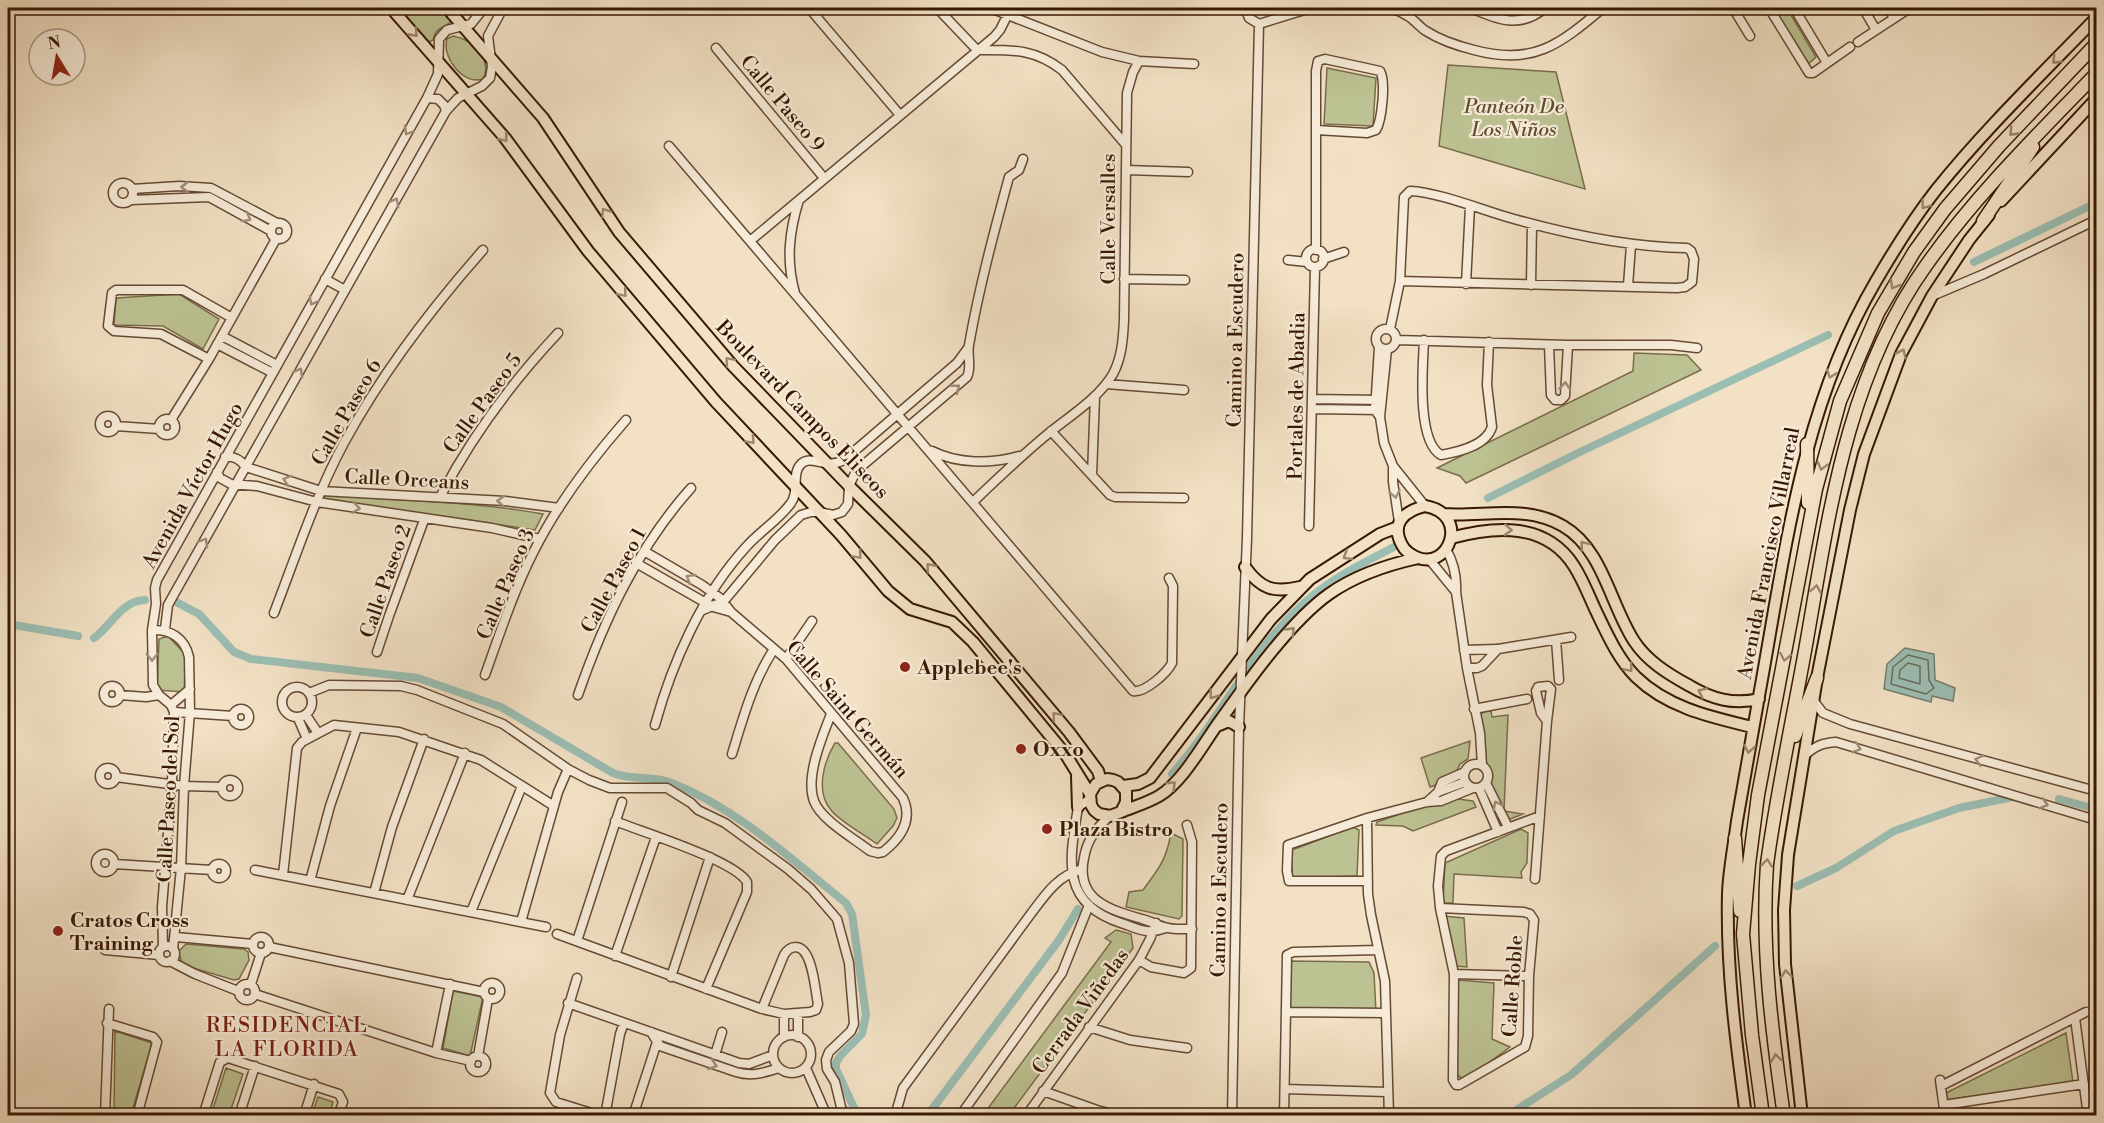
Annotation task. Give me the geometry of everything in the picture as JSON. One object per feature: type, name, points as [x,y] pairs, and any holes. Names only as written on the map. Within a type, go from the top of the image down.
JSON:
[{"type":"highway","name":"Avenida Francisco Villarreal","points":[[1763,1116],[1743,934],[1749,864],[1758,795],[1816,489],[1840,401],[1863,344],[1897,280],[1938,218],[1973,174],[2097,44]]},
{"type":"highway","points":[[1784,1116],[1767,976],[1765,912],[1770,841],[1834,485],[1859,398],[1892,323],[1924,267],[1982,196],[2097,74]]},
{"type":"highway","points":[[1983,221],[2045,127]]},
{"type":"highway","points":[[1806,545],[1807,444]]},
{"type":"highway","points":[[1785,765],[1805,705],[1817,678]]},
{"type":"highway","points":[[1735,838],[1736,873],[1743,934]]},
{"type":"main road","points":[[391,8],[505,138],[588,251],[716,402],[819,512],[896,600],[917,612],[947,620],[965,634],[1057,742],[1076,770],[1094,810],[1099,814],[1115,814],[1166,791],[1179,778],[1241,687],[1283,639],[1329,594],[1364,574],[1382,567],[1438,555],[1449,544],[1469,533],[1504,529],[1519,530],[1542,537],[1574,564],[1612,644],[1636,677],[1653,690],[1699,714],[1752,727]]},
{"type":"main road","points":[[447,8],[489,54]]},
{"type":"main road","name":"Avenida Francisco Villarreal","points":[[1746,1116],[1733,1014],[1728,946],[1728,890],[1752,727],[1807,444],[1829,379],[1850,328],[1875,281],[1915,220],[1953,170],[2097,18]]},
{"type":"main road","name":"Boulevard Campos Eliseos","points":[[489,54],[543,118],[619,232],[733,366],[828,465],[926,561],[1070,732],[1094,765],[1101,781]]},
{"type":"main road","points":[[1802,1116],[1785,964],[1784,924],[1788,855],[1817,678],[1850,510],[1864,454],[1897,363],[1932,296],[1983,221],[2097,99]]},
{"type":"main road","points":[[1090,797],[1092,789],[1101,781],[1113,780],[1123,786],[1138,784],[1150,778],[1271,619],[1310,579],[1398,524],[1410,510],[1425,506],[1433,507],[1449,520],[1449,544]]},
{"type":"main road","points":[[1443,514],[1491,512],[1534,514],[1566,527],[1587,548],[1633,640],[1653,663],[1701,692],[1718,699],[1745,702],[1759,699]]},
{"type":"main road","points":[[1398,524],[1403,547],[1408,553],[1423,558]]},
{"type":"main road","points":[[1245,567],[1254,579],[1267,588],[1284,591],[1300,587]]},
{"type":"main road","points":[[1214,728],[1220,723],[1229,721],[1239,727]]},
{"type":"main road","points":[[1076,770],[1079,791],[1078,807]]},
{"type":"main road","points":[[1115,814],[1126,802],[1127,797],[1123,786]]},
{"type":"street","points":[[438,59],[438,44],[442,34],[447,30],[464,27],[475,21],[484,8]]},
{"type":"street","points":[[467,93],[482,86],[490,78],[492,67],[488,36],[503,8]]},
{"type":"street","points":[[809,8],[900,115]]},
{"type":"street","points":[[937,8],[977,50]]},
{"type":"street","points":[[990,8],[1087,47],[1139,61],[1194,64]]},
{"type":"street","points":[[1245,8],[1249,18],[1259,24],[1311,8]]},
{"type":"street","points":[[1392,8],[1410,18],[1426,31],[1459,46],[1508,56],[1534,53],[1549,48],[1603,8]]},
{"type":"street","points":[[1471,8],[1509,21],[1530,18],[1545,8]]},
{"type":"street","points":[[1496,8],[1499,19]]},
{"type":"street","points":[[1734,8],[1750,36]]},
{"type":"street","points":[[1769,8],[1805,70],[1813,73],[1910,8]]},
{"type":"street","points":[[1794,8],[1827,63]]},
{"type":"street","points":[[1863,8],[1876,30]]},
{"type":"street","points":[[1888,8],[1894,18]]},
{"type":"street","points":[[750,241],[1000,30],[1008,14]]},
{"type":"street","name":"Camino a Escudero","points":[[1232,1116],[1239,727],[1259,24]]},
{"type":"street","name":"Calle Paseo 9","points":[[716,48],[824,178]]},
{"type":"street","name":"Calle Versalles","points":[[973,502],[1022,455],[1095,396],[1106,384],[1118,363],[1122,345],[1126,145],[1062,70],[1054,64],[1024,51],[977,50]]},
{"type":"street","name":"Avenida Víctor Hugo","points":[[438,59],[438,74],[427,98],[162,570],[155,588],[175,593],[446,111],[458,98],[467,93]]},
{"type":"street","points":[[1316,130],[1367,133],[1376,130],[1380,121],[1383,84],[1380,71],[1325,59],[1318,61],[1316,130],[1316,249]]},
{"type":"street","points":[[1126,145],[1128,89],[1139,61]]},
{"type":"street","points":[[427,98],[438,99],[446,111]]},
{"type":"street","name":"Calle Versalles","points":[[669,146],[1129,688],[1137,692],[1143,691],[1171,665],[1173,586],[1169,578]]},
{"type":"street","points":[[707,607],[724,601],[775,540],[801,515],[819,512],[833,515],[842,512],[848,504],[849,486],[853,476],[861,467],[964,382],[969,373],[968,348],[984,269],[1009,177],[1019,170],[1023,159]]},
{"type":"street","points":[[1125,170],[1188,172]]},
{"type":"street","points":[[131,200],[133,194],[128,184],[121,183],[115,187],[113,193],[118,202],[125,203],[131,200],[210,193],[273,235],[282,239],[287,233],[285,225],[210,193],[179,186],[132,189]]},
{"type":"street","points":[[1390,329],[1400,281],[1403,202],[1410,191],[1532,224],[1631,245],[1687,248],[1692,251],[1694,259],[1694,278],[1685,287],[1400,281]]},
{"type":"street","name":"Calle Versalles","points":[[796,296],[790,270],[789,250],[791,230],[799,200]]},
{"type":"street","points":[[1466,284],[1470,206]]},
{"type":"street","points":[[1932,296],[2097,220]]},
{"type":"street","points":[[171,420],[232,318],[273,235],[272,226],[277,223]]},
{"type":"street","points":[[1531,285],[1532,224]]},
{"type":"street","points":[[1628,286],[1631,245]]},
{"type":"street","points":[[1288,260],[1321,265],[1322,253],[1316,249]]},
{"type":"street","points":[[1311,264],[1308,253],[1316,249]]},
{"type":"street","name":"Calle Paseo 6","points":[[273,613],[316,502],[343,445],[389,368],[419,326],[483,250]]},
{"type":"street","points":[[1323,259],[1344,252]]},
{"type":"street","name":"Portales de Abadia","points":[[1309,526],[1312,409],[1311,264]]},
{"type":"street","points":[[326,279],[345,290]]},
{"type":"street","points":[[1124,279],[1185,280]]},
{"type":"street","points":[[209,359],[161,334],[114,331],[108,326],[110,296],[116,290],[183,290],[232,318]]},
{"type":"street","points":[[1383,348],[1395,344],[1395,333],[1390,329]]},
{"type":"street","points":[[1390,329],[1378,332],[1376,339],[1383,348],[1379,407],[1384,442],[1394,466],[1425,506]]},
{"type":"street","name":"Calle Paseo 5","points":[[440,497],[460,459],[491,412],[558,333]]},
{"type":"street","points":[[219,340],[275,369]]},
{"type":"street","points":[[1396,340],[1549,345],[1671,345],[1697,348]]},
{"type":"street","points":[[1424,340],[1423,413],[1435,451],[1441,455],[1481,442],[1490,432],[1487,385],[1489,342]]},
{"type":"street","points":[[1549,345],[1551,395],[1554,400],[1561,400],[1565,396],[1568,345]]},
{"type":"street","points":[[655,724],[665,688],[687,640],[707,607],[712,592],[744,548],[778,518],[793,500],[797,489],[796,474],[801,464],[811,460],[828,465],[839,462],[958,361],[968,348]]},
{"type":"street","points":[[1106,384],[1184,390]]},
{"type":"street","points":[[1092,475],[1095,396]]},
{"type":"street","points":[[1312,399],[1360,399],[1379,407]]},
{"type":"street","points":[[1359,410],[1360,399]]},
{"type":"street","points":[[1312,409],[1359,410],[1379,407]]},
{"type":"street","points":[[116,426],[159,429],[165,435],[172,433],[175,426],[171,420],[166,419],[161,421],[159,429]]},
{"type":"street","name":"Calle Paseo 3","points":[[484,675],[517,587],[540,538],[598,452],[626,420]]},
{"type":"street","points":[[1051,431],[1105,492],[1115,497],[1184,498]]},
{"type":"street","points":[[869,438],[881,450]]},
{"type":"street","name":"Calle Versalles","points":[[927,449],[949,458],[972,461],[996,461],[1022,455]]},
{"type":"street","points":[[850,454],[861,467]]},
{"type":"street","name":"Calle Orceans","points":[[225,457],[238,459],[246,467],[321,491],[505,501],[559,508]]},
{"type":"street","points":[[1394,466],[1393,482],[1398,524]]},
{"type":"street","name":"Calle Orceans","points":[[217,472],[225,482],[257,486],[316,502],[424,520],[492,528],[540,538]]},
{"type":"street","points":[[257,486],[263,473]]},
{"type":"street","name":"Calle Paseo 1","points":[[578,695],[605,624],[636,563],[691,488]]},
{"type":"street","points":[[778,518],[788,527]]},
{"type":"street","name":"Calle Paseo 2","points":[[377,652],[424,520]]},
{"type":"street","points":[[764,529],[775,540]]},
{"type":"street","points":[[1367,881],[1293,882],[1287,880],[1288,845],[1366,818],[1427,802],[1441,801],[1474,783],[1487,771],[1482,765],[1481,738],[1464,650],[1456,592],[1457,580],[1449,544]]},
{"type":"street","name":"Calle Saint Germán","points":[[644,551],[724,601],[731,612],[786,659],[903,798],[908,808],[903,830],[886,850],[878,854],[873,853],[827,818],[814,801],[812,784],[817,752],[831,714]]},
{"type":"street","points":[[1423,558],[1456,592]]},
{"type":"street","name":"Calle Saint Germán","points":[[636,563],[707,607],[731,612]]},
{"type":"street","name":"Calle Paseo del Sol","points":[[155,588],[156,604],[152,630],[153,685],[172,708]]},
{"type":"street","points":[[152,630],[165,629],[168,605],[175,593]]},
{"type":"street","points":[[156,604],[168,605]]},
{"type":"street","points":[[786,659],[812,621]]},
{"type":"street","name":"Calle Paseo del Sol","points":[[165,629],[178,638],[189,657],[190,712],[183,786],[182,868],[176,936]]},
{"type":"street","points":[[1464,650],[1498,649],[1571,637]]},
{"type":"street","points":[[1556,640],[1559,680]]},
{"type":"street","points":[[732,754],[751,694],[763,666],[774,649]]},
{"type":"street","points":[[1467,668],[1482,666],[1498,649]]},
{"type":"street","points":[[309,693],[329,685],[401,686],[417,690],[503,724],[568,769],[589,780],[610,788],[667,788],[692,803],[698,810],[725,823],[788,869],[811,889],[837,919],[849,963],[854,1024],[851,1031],[829,1052],[826,1066],[835,1082],[844,1116]]},
{"type":"street","points":[[302,716],[313,704],[309,693],[302,688],[292,688],[283,697],[284,710],[290,716],[302,716],[318,733]]},
{"type":"street","name":"Calle Paseo del Sol","points":[[161,951],[162,907],[172,783],[172,708],[190,689]]},
{"type":"street","points":[[120,695],[146,697],[159,695]]},
{"type":"street","points":[[1474,709],[1527,699]]},
{"type":"street","points":[[1814,700],[1823,713],[1850,724],[2097,791]]},
{"type":"street","points":[[172,708],[233,716]]},
{"type":"street","points":[[302,716],[307,738]]},
{"type":"street","points":[[1535,879],[1547,721]]},
{"type":"street","points":[[283,875],[297,748],[307,738],[334,725],[399,732],[465,753],[482,760],[554,806]]},
{"type":"street","points":[[310,881],[330,806],[357,728]]},
{"type":"street","points":[[374,893],[392,827],[424,739]]},
{"type":"street","points":[[1804,757],[1813,747],[1822,743],[1836,742],[2097,820]]},
{"type":"street","points":[[407,900],[465,753]]},
{"type":"street","points":[[1482,765],[1470,766],[1474,783],[1498,832]]},
{"type":"street","points":[[520,922],[554,806],[568,769]]},
{"type":"street","points":[[116,777],[183,786],[222,787]]},
{"type":"street","points":[[1427,802],[1438,792],[1442,782],[1474,783]]},
{"type":"street","points":[[1474,783],[1508,827]]},
{"type":"street","points":[[471,912],[522,786]]},
{"type":"street","points":[[1090,797],[1078,807],[1071,845],[1072,872],[1076,887],[1089,906],[1108,919],[1153,932],[1165,928],[1192,929]]},
{"type":"street","points":[[577,941],[622,802]]},
{"type":"street","points":[[1115,814],[1092,833],[1087,845],[1082,869],[1088,892],[1113,911],[1165,928]]},
{"type":"street","points":[[1528,976],[1454,974],[1440,908],[1438,886],[1442,855],[1540,816]]},
{"type":"street","points":[[1366,818],[1367,881],[1371,915],[1385,981],[1389,1116]]},
{"type":"street","points":[[615,821],[710,857],[744,878],[748,887],[706,989]]},
{"type":"street","points":[[1139,960],[1151,967],[1184,973],[1189,971],[1192,965],[1192,842],[1187,825]]},
{"type":"street","points":[[615,956],[656,837]]},
{"type":"street","points":[[671,977],[710,857]]},
{"type":"street","points":[[114,864],[212,870]]},
{"type":"street","points":[[895,1116],[903,1088],[1050,888],[1061,878],[1082,869]]},
{"type":"street","points":[[255,870],[546,927]]},
{"type":"street","points":[[960,1116],[1062,973],[1089,906]]},
{"type":"street","name":"Calle Roble","points":[[1440,908],[1524,912],[1530,914],[1534,920],[1528,976],[1528,1036],[1525,1047],[1456,1085],[1453,1080],[1454,974]]},
{"type":"street","points":[[1108,919],[1113,911]]},
{"type":"street","name":"Cerrada Viñedas","points":[[1026,1116],[1139,960],[1155,923]]},
{"type":"street","points":[[557,934],[671,977],[762,1009],[784,1014],[816,1010],[818,1004],[810,961],[801,948],[788,949],[784,955],[762,1009]]},
{"type":"street","points":[[170,961],[174,957],[176,936],[253,944]]},
{"type":"street","points":[[263,937],[267,940],[269,947],[266,952],[261,953],[256,951],[253,944],[255,939],[263,937]]},
{"type":"street","points":[[105,950],[161,951],[169,946],[173,949]]},
{"type":"street","points":[[255,994],[436,1053],[475,1059],[486,995],[450,984],[269,947]]},
{"type":"street","points":[[1284,1116],[1286,958],[1290,953],[1378,950]]},
{"type":"street","points":[[161,951],[163,961],[170,961],[195,974],[238,991],[241,998],[252,999],[255,994],[255,988],[251,984],[243,984],[238,991]]},
{"type":"street","points":[[251,984],[261,953]]},
{"type":"street","points":[[577,978],[560,1035],[550,1093],[556,1102],[603,1116],[624,1023]]},
{"type":"street","points":[[436,1053],[450,984]]},
{"type":"street","points":[[568,1003],[651,1032],[658,1039],[660,1046],[748,1076],[779,1068]]},
{"type":"street","points":[[105,1116],[109,1009]]},
{"type":"street","points":[[1286,1012],[1385,1013]]},
{"type":"street","points":[[1945,1116],[1941,1083],[2086,1012]]},
{"type":"street","points":[[784,1014],[784,1037]]},
{"type":"street","points":[[798,1014],[798,1037]]},
{"type":"street","points":[[2075,1018],[2088,1116]]},
{"type":"street","points":[[107,1023],[153,1037],[157,1042],[137,1116]]},
{"type":"street","points":[[1089,1027],[1130,1040],[1187,1048]]},
{"type":"street","points":[[715,1054],[722,1032]]},
{"type":"street","points":[[806,1068],[792,1073],[779,1068],[774,1062],[773,1055],[778,1042],[784,1037],[798,1037],[809,1047],[810,1054],[806,1068],[827,1115]]},
{"type":"street","points":[[658,1039],[715,1054],[739,1063],[749,1064],[773,1055]]},
{"type":"street","points":[[633,1116],[658,1039]]},
{"type":"street","points":[[203,1116],[222,1060],[228,1058],[339,1094],[343,1102],[338,1116]]},
{"type":"street","points":[[238,1116],[255,1066]]},
{"type":"street","points":[[304,1116],[314,1084]]},
{"type":"street","points":[[1944,1105],[2084,1084]]},
{"type":"street","points":[[1285,1089],[1388,1092]]},
{"type":"street","points":[[1043,1091],[1120,1116]]},
{"type":"green space","points":[[399,8],[440,8],[451,22],[437,31],[433,40],[429,42]]},
{"type":"green space","points":[[1774,8],[1787,8],[1816,57],[1808,64]]},
{"type":"green space","points":[[453,36],[467,41],[479,52],[485,65],[483,79],[468,78],[461,74],[450,61],[446,46],[447,39]]},
{"type":"green space","name":"Panteón De Los Niños","points":[[1448,65],[1556,72],[1585,189],[1439,146]]},
{"type":"green space","points":[[1327,68],[1376,78],[1373,126],[1324,124]]},
{"type":"green space","points":[[179,294],[219,319],[203,349],[163,326],[114,325],[116,298]]},
{"type":"green space","points":[[1634,353],[1687,355],[1701,370],[1466,483],[1460,476],[1437,468],[1633,371]]},
{"type":"green space","points":[[324,496],[463,504],[543,514],[535,530],[324,499]]},
{"type":"green space","points":[[168,636],[186,655],[184,692],[157,690],[159,639]]},
{"type":"green space","points":[[1491,711],[1492,717],[1508,715],[1504,811],[1523,814],[1505,821],[1488,784],[1489,772],[1485,765],[1484,729],[1479,717]]},
{"type":"green space","points":[[1470,741],[1468,759],[1460,764],[1453,779],[1430,787],[1421,758]]},
{"type":"green space","points":[[835,743],[838,743],[894,809],[897,818],[877,844],[840,819],[826,803],[822,786],[823,776],[827,759]]},
{"type":"green space","points":[[1452,796],[1473,801],[1476,807],[1413,831],[1403,826],[1376,825],[1377,822]]},
{"type":"green space","points":[[1353,827],[1359,830],[1357,876],[1292,878],[1292,850]]},
{"type":"green space","points":[[1521,829],[1528,833],[1527,863],[1521,872],[1522,878],[1454,874],[1453,903],[1443,903],[1445,863]]},
{"type":"green space","points":[[1171,833],[1183,839],[1182,916],[1179,919],[1126,907],[1129,892],[1143,890],[1158,870],[1167,851]]},
{"type":"green space","points":[[1443,916],[1464,918],[1467,967],[1455,966]]},
{"type":"green space","points":[[1116,930],[1131,934],[1133,948],[1009,1115],[983,1115],[1111,942],[1105,938]]},
{"type":"green space","points":[[186,944],[244,949],[248,952],[249,960],[239,979],[234,980],[183,965],[178,952]]},
{"type":"green space","points":[[1289,961],[1369,962],[1374,973],[1376,1013],[1289,1010]]},
{"type":"green space","points":[[1458,980],[1494,983],[1492,1039],[1510,1047],[1465,1080],[1457,1075]]},
{"type":"green space","points":[[453,991],[483,997],[470,1056],[443,1048]]},
{"type":"green space","points":[[115,1031],[152,1043],[131,1115],[114,1115]]},
{"type":"green space","points":[[2066,1033],[2073,1082],[1945,1100],[1944,1094]]},
{"type":"green space","points":[[226,1068],[243,1074],[229,1115],[211,1115]]},
{"type":"green space","points":[[318,1097],[333,1102],[329,1115],[312,1115]]},
{"type":"water","points":[[1905,648],[1934,654],[1935,680],[1955,688],[1953,701],[1932,696],[1931,702],[1884,689],[1887,664]]},
{"type":"waterway","points":[[1974,262],[2096,203]]},
{"type":"waterway","points":[[1488,498],[1828,335]]},
{"type":"waterway","points":[[1172,774],[1207,730],[1271,637],[1290,616],[1330,582],[1394,547]]},
{"type":"waterway","points":[[94,638],[123,609],[137,601],[145,600]]},
{"type":"waterway","points":[[178,603],[199,614],[234,652],[251,659],[418,678],[501,707],[613,773],[672,783],[719,807],[763,836],[846,903],[852,914],[866,1015],[862,1034],[840,1056],[836,1069],[855,1110],[861,1116]]},
{"type":"waterway","points":[[8,624],[78,636]]},
{"type":"waterway","points":[[1797,886],[1836,868],[1894,831],[1959,808],[2013,797]]},
{"type":"waterway","points":[[2059,799],[2096,809]]},
{"type":"waterway","points":[[927,1116],[1059,940],[1078,909]]},
{"type":"waterway","points":[[1507,1116],[1571,1075],[1715,946]]},
{"type":"place","name":"Applebee's","points":[[905,667]]},
{"type":"place","name":"Oxxo","points":[[1021,749]]},
{"type":"place","name":"Plaza Bistro","points":[[1047,829]]},
{"type":"place","name":"Cratos Cross Training","points":[[58,931]]},
{"type":"district","name":"RESIDENCIAL LA FLORIDA","points":[[287,1037]]}]
